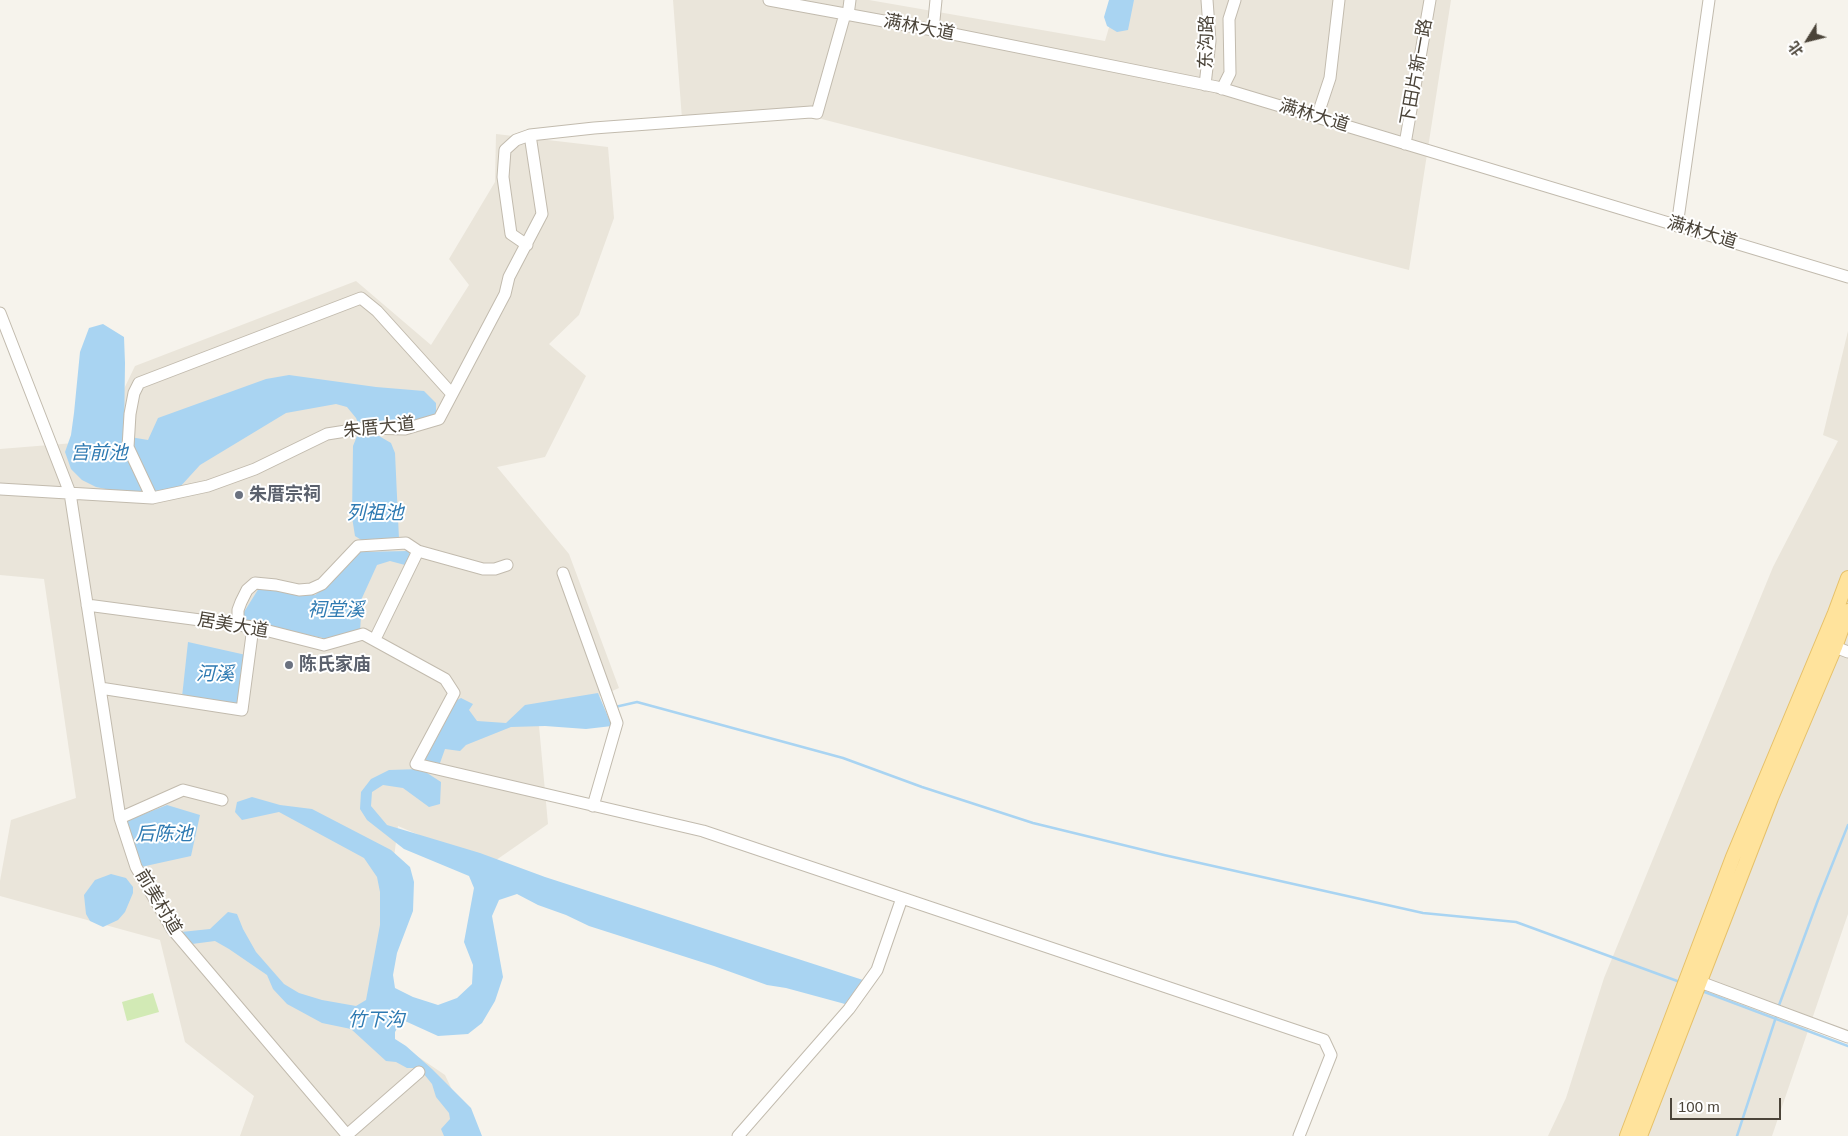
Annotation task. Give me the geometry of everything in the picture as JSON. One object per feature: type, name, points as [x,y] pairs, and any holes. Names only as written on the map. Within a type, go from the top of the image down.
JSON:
[{"type":"main road","points":[[1626,1136],[1733,857],[1832,622],[1848,578]]},
{"type":"main road","points":[[1640,1136],[1771,798],[1835,647],[1848,611]]},
{"type":"street","name":"满林大道","points":[[769,0],[933,30],[1222,89],[1848,277]]},
{"type":"street","points":[[528,243],[511,234],[503,177],[505,150],[516,140],[530,135],[611,127],[817,113],[850,0]]},
{"type":"street","points":[[933,30],[936,0]]},
{"type":"street","name":"东沟路","points":[[1205,85],[1210,41],[1207,0]]},
{"type":"street","points":[[1222,89],[1230,73],[1229,19],[1235,0]]},
{"type":"street","points":[[1318,117],[1330,78],[1339,0]]},
{"type":"street","name":"下田片新一路","points":[[1405,144],[1430,0]]},
{"type":"street","points":[[1677,226],[1709,0]]},
{"type":"street","name":"朱厝大道","points":[[0,489],[152,498],[208,486],[255,469],[327,434],[365,428],[405,429],[439,419],[505,294],[510,277],[542,214],[530,135]]},
{"type":"street","points":[[152,498],[128,448],[130,414],[134,393],[139,383],[361,298],[377,311],[452,394]]},
{"type":"street","name":"前美村道","points":[[0,313],[70,493],[120,818],[136,867],[172,930],[347,1136]]},
{"type":"street","points":[[238,624],[238,610],[241,602],[247,590],[255,583],[299,590],[311,589],[322,584],[358,546],[406,542],[418,551],[483,569],[496,569],[507,566]]},
{"type":"street","points":[[418,551],[375,639],[445,679],[454,693],[416,764],[703,832],[1324,1040],[1331,1055],[1299,1136]]},
{"type":"street","points":[[563,573],[617,724],[593,806]]},
{"type":"street","name":"居美大道","points":[[87,605],[238,624],[324,645],[363,634],[375,639]]},
{"type":"street","points":[[100,688],[242,710],[253,627]]},
{"type":"street","points":[[1835,647],[1848,652]]},
{"type":"street","points":[[120,818],[184,790],[222,800]]},
{"type":"street","points":[[738,1136],[849,1009],[877,970],[902,898]]},
{"type":"street","points":[[1700,982],[1848,1037]]},
{"type":"street","points":[[347,1136],[419,1072]]},
{"type":"shaded area","points":[[673,0],[869,0],[1105,41],[1117,0],[1451,0],[1409,270],[810,116],[682,119]]},
{"type":"shaded area","points":[[496,134],[608,147],[614,218],[579,315],[549,344],[586,376],[545,457],[497,467],[569,554],[619,688],[589,701],[538,715],[548,824],[489,865],[398,826],[377,991],[386,1035],[445,1075],[474,1136],[240,1136],[254,1096],[185,1042],[160,940],[0,896],[0,881],[11,820],[76,798],[44,579],[0,575],[0,449],[99,441],[135,366],[356,281],[431,345],[469,285],[449,259],[495,182]]},
{"type":"shaded area","points":[[1848,331],[1848,914],[1772,1136],[1548,1136],[1566,1098],[1604,978],[1773,567],[1838,441],[1823,435]]},
{"type":"green space","points":[[153,993],[159,1012],[127,1021],[122,1002]]},
{"type":"water","points":[[1109,0],[1134,0],[1128,30],[1117,32],[1107,26],[1104,17]]},
{"type":"water","name":"宫前池","points":[[103,324],[124,337],[124,436],[148,440],[158,418],[266,379],[289,375],[376,387],[424,391],[436,403],[436,415],[405,426],[359,425],[347,407],[336,404],[286,413],[200,465],[179,488],[130,494],[96,487],[82,480],[71,469],[65,452],[71,435],[80,352],[89,328]]},
{"type":"water","name":"列祖池","points":[[357,436],[379,436],[391,443],[395,453],[399,539],[363,541],[355,536],[352,517],[353,446]]},
{"type":"water","name":"祠堂溪","points":[[409,551],[410,556],[405,565],[390,561],[377,565],[362,598],[360,632],[335,638],[323,638],[246,622],[244,612],[259,588],[315,595],[327,586],[360,552]]},
{"type":"water","name":"河溪","points":[[188,642],[246,655],[239,707],[182,697]]},
{"type":"water","points":[[598,693],[612,726],[586,729],[545,726],[511,727],[466,745],[460,751],[445,749],[440,763],[426,762],[426,758],[457,700],[461,698],[473,704],[469,710],[477,721],[506,723],[525,705]]},
{"type":"water","name":"竹下沟","points":[[421,769],[441,782],[440,804],[429,807],[403,788],[383,785],[372,792],[371,806],[387,825],[480,853],[545,877],[863,980],[845,1004],[786,988],[767,985],[589,926],[538,905],[517,894],[499,900],[492,916],[503,977],[495,1001],[482,1023],[468,1034],[438,1036],[405,1021],[399,1025],[395,1032],[395,1039],[432,1069],[471,1108],[482,1136],[444,1136],[441,1129],[450,1119],[449,1113],[436,1097],[432,1084],[419,1068],[407,1068],[396,1062],[386,1061],[351,1029],[322,1023],[287,1004],[273,989],[267,975],[229,949],[215,941],[192,944],[181,932],[210,929],[228,912],[237,914],[256,952],[284,984],[299,993],[322,1000],[356,1006],[366,1000],[380,925],[380,892],[377,877],[364,858],[279,812],[242,820],[235,812],[237,802],[252,797],[280,805],[312,809],[391,850],[410,867],[414,882],[413,911],[397,953],[393,975],[395,988],[413,997],[438,1005],[457,998],[472,984],[473,965],[464,942],[474,888],[469,876],[404,849],[367,820],[360,809],[361,792],[371,779],[389,770]]},
{"type":"water","name":"后陈池","points":[[167,805],[200,815],[191,856],[141,867],[126,821]]},
{"type":"water","points":[[111,874],[126,878],[133,887],[133,893],[125,912],[118,920],[103,927],[90,921],[86,914],[84,895],[95,880]]},
{"type":"waterway","points":[[615,707],[637,702],[843,758],[922,787],[1033,823],[1164,855],[1423,913],[1516,922],[1680,982]]},
{"type":"waterway","points":[[1778,1008],[1848,825]]},
{"type":"waterway","points":[[1702,991],[1848,1046]]},
{"type":"waterway","points":[[1737,1136],[1777,1014]]},
{"type":"place","name":"朱厝宗祠","points":[[239,495]]},
{"type":"place","name":"陈氏家庙","points":[[289,665]]}]
